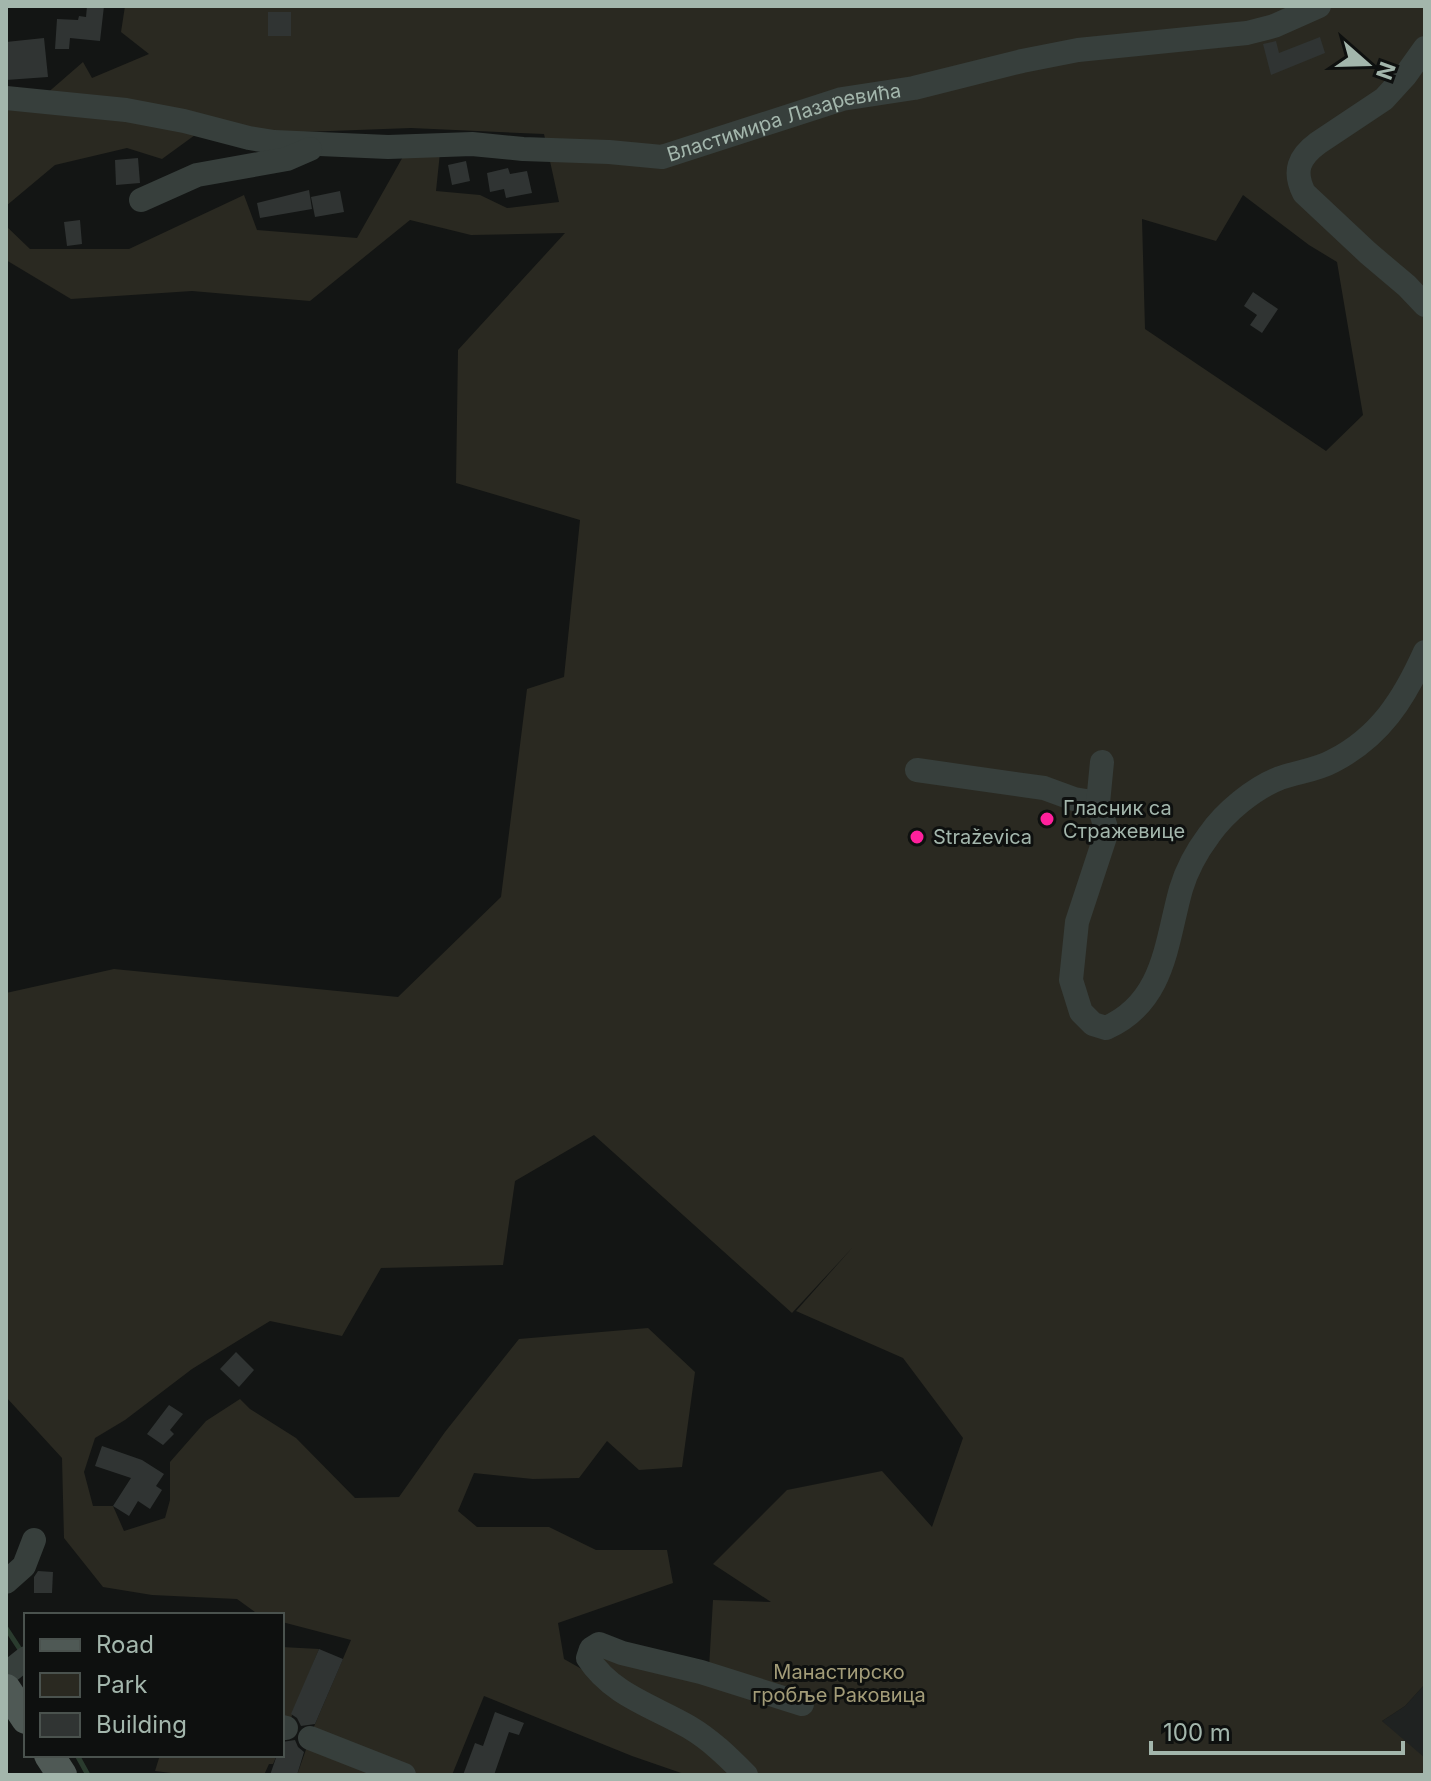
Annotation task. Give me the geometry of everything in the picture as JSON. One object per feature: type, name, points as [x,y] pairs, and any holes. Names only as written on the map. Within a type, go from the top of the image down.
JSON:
[{"type":"main road","points":[[11,1678],[24,1714]]},
{"type":"main road","points":[[50,1757],[62,1775]]},
{"type":"street","name":"Властимира Лазаревића","points":[[6,98],[106,107],[184,121],[249,138],[315,145],[388,147],[472,144],[662,157],[842,99],[914,88],[1078,50],[1247,33],[1274,26],[1319,6]]},
{"type":"street","points":[[1425,48],[1384,99],[1307,151],[1298,165],[1300,186],[1304,193],[1425,305]]},
{"type":"street","points":[[141,200],[197,175],[287,159],[315,145]]},
{"type":"street","points":[[1102,762],[1098,803],[1107,831],[1077,922],[1071,980],[1081,1012],[1093,1024],[1106,1028],[1128,1015],[1155,980],[1164,963],[1182,887],[1191,863],[1211,832],[1260,788],[1330,763],[1373,735],[1400,700],[1425,652]]},
{"type":"street","points":[[917,770],[1044,788],[1074,799],[1098,803]]},
{"type":"street","points":[[6,1582],[24,1566],[34,1540]]},
{"type":"street","points":[[746,1775],[713,1743],[610,1682],[588,1658],[591,1649],[599,1644],[802,1704]]},
{"type":"street","points":[[310,1738],[404,1775]]},
{"type":"shaded area","points":[[1425,1684],[1425,1763],[1382,1721],[1405,1706]]},
{"type":"green space","name":"Манастирско гробље Раковица","points":[[125,6],[1425,6],[1425,1684],[1405,1706],[1382,1721],[1425,1758],[1425,1775],[755,1775],[619,1683],[599,1662],[605,1651],[709,1668],[713,1600],[771,1602],[713,1564],[787,1490],[882,1471],[932,1527],[963,1438],[903,1358],[796,1311],[853,1247],[792,1313],[594,1135],[515,1181],[503,1265],[381,1268],[342,1336],[270,1321],[192,1369],[125,1420],[95,1438],[84,1472],[93,1506],[113,1506],[124,1531],[165,1518],[170,1500],[170,1462],[206,1421],[240,1399],[250,1409],[296,1438],[355,1498],[399,1497],[445,1432],[519,1339],[648,1328],[695,1372],[682,1467],[639,1470],[607,1441],[579,1478],[533,1479],[474,1473],[458,1511],[477,1527],[549,1527],[596,1550],[667,1550],[673,1583],[558,1623],[564,1659],[654,1710],[744,1775],[687,1775],[484,1696],[452,1775],[297,1775],[351,1640],[284,1623],[284,1613],[256,1613],[237,1599],[152,1595],[103,1587],[64,1538],[62,1458],[6,1397],[6,993],[114,969],[398,997],[501,897],[527,689],[564,677],[580,520],[456,483],[458,350],[565,233],[471,235],[410,220],[310,301],[192,291],[71,299],[6,260],[6,226],[30,249],[129,249],[244,195],[257,230],[357,238],[409,146],[441,143],[436,191],[480,195],[507,208],[559,202],[544,134],[411,128],[277,133],[206,127],[162,159],[127,148],[55,165],[6,206],[6,108],[37,102],[83,62],[92,78],[149,54],[121,32]],"holes":[[[1243,195],[1309,245],[1337,262],[1363,415],[1326,451],[1145,329],[1142,219],[1216,241]]]},
{"type":"green space","points":[[284,1647],[319,1649],[284,1735]]},
{"type":"green space","points":[[159,1757],[276,1757],[264,1775],[187,1775],[155,1771]]},
{"type":"building","points":[[87,6],[104,6],[100,41],[70,38],[69,49],[55,49],[57,19],[78,20],[79,16],[86,17]]},
{"type":"building","points":[[268,12],[291,12],[291,36],[268,36]]},
{"type":"building","points":[[1320,37],[1325,53],[1271,75],[1263,44],[1276,41],[1279,53]]},
{"type":"building","points":[[44,38],[48,77],[6,80],[6,42]]},
{"type":"building","points":[[138,158],[140,183],[116,185],[115,160]]},
{"type":"building","points":[[466,161],[470,181],[452,185],[448,165]]},
{"type":"building","points":[[508,168],[510,174],[527,171],[532,193],[506,198],[504,189],[490,192],[487,173]]},
{"type":"building","points":[[309,190],[312,209],[260,218],[257,203]]},
{"type":"building","points":[[340,191],[344,212],[315,217],[311,197]]},
{"type":"building","points":[[80,220],[82,244],[67,246],[64,222]]},
{"type":"building","points":[[1253,292],[1278,309],[1262,333],[1250,325],[1257,315],[1244,306]]},
{"type":"building","points":[[236,1352],[254,1370],[239,1387],[220,1369]]},
{"type":"building","points":[[169,1405],[183,1414],[170,1430],[174,1434],[163,1445],[147,1434]]},
{"type":"building","points":[[102,1446],[142,1460],[164,1474],[156,1486],[162,1490],[150,1509],[138,1501],[129,1516],[113,1506],[131,1478],[95,1466]]},
{"type":"building","points":[[38,1571],[53,1572],[52,1593],[34,1593],[34,1577]]},
{"type":"building","points":[[319,1649],[343,1659],[315,1724],[301,1726],[291,1714]]},
{"type":"building","points":[[495,1712],[524,1723],[519,1735],[509,1732],[494,1775],[463,1775],[475,1743],[483,1746]]},
{"type":"building","points":[[295,1740],[304,1752],[297,1775],[270,1775],[276,1757],[284,1757],[284,1742]]},
{"type":"waterway","points":[[6,1628],[23,1654]]},
{"type":"waterway","points":[[78,1757],[88,1775]]},
{"type":"place","name":"Гласник са Стражевице","points":[[1047,819]]},
{"type":"place","name":"Straževica","points":[[917,837]]}]
